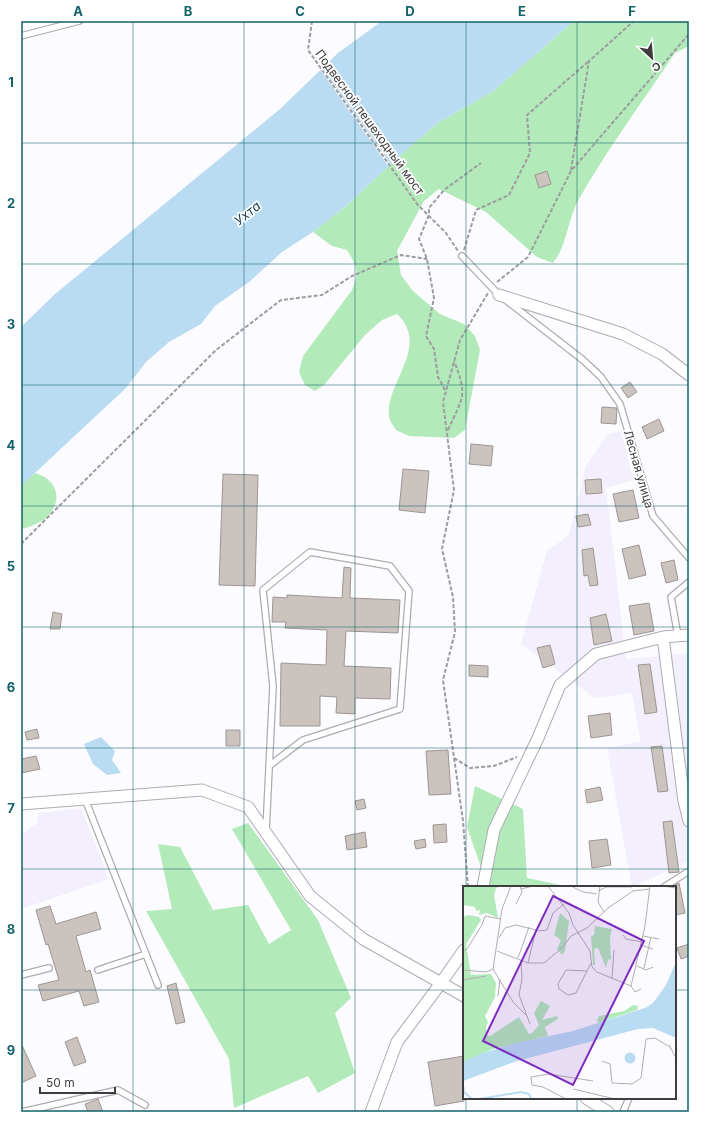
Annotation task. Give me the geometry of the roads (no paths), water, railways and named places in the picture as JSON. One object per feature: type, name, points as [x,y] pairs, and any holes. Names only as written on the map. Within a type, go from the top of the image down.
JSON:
[{"type":"street","points":[[495,291],[623,334],[662,354],[689,375]]},
{"type":"street","points":[[484,886],[494,830],[538,738],[560,685],[596,654],[663,637],[683,635]]},
{"type":"street","points":[[663,637],[689,821]]},
{"type":"street","points":[[21,804],[202,790],[248,807],[310,896],[363,939],[463,995]]},
{"type":"street","points":[[371,1112],[397,1042],[463,951]]},
{"type":"street","points":[[588,1099],[608,1112]]},
{"type":"lane","points":[[21,36],[79,21]]},
{"type":"lane","name":"Лесная улица","points":[[462,256],[495,291],[583,360],[601,377],[620,404],[653,516],[689,558]]},
{"type":"lane","points":[[266,833],[269,766],[273,686],[263,590],[310,552],[390,566],[409,591],[400,709],[303,740],[269,766]]},
{"type":"lane","points":[[683,635],[671,597],[689,582]]},
{"type":"lane","points":[[85,799],[158,985]]},
{"type":"lane","points":[[666,886],[689,871]]},
{"type":"lane","points":[[98,970],[146,954]]},
{"type":"lane","points":[[21,975],[48,968]]},
{"type":"lane","points":[[22,1112],[118,1090],[145,1105]]},
{"type":"lane","points":[[623,1112],[629,1099]]},
{"type":"water","name":"Ухта","points":[[382,21],[574,21],[492,92],[439,122],[408,148],[345,207],[313,232],[282,252],[249,282],[215,306],[201,324],[169,342],[146,362],[126,388],[21,486],[21,327],[55,294],[280,109],[338,53]]},
{"type":"water","points":[[101,737],[115,751],[112,760],[121,773],[107,775],[93,764],[84,744]]}]
